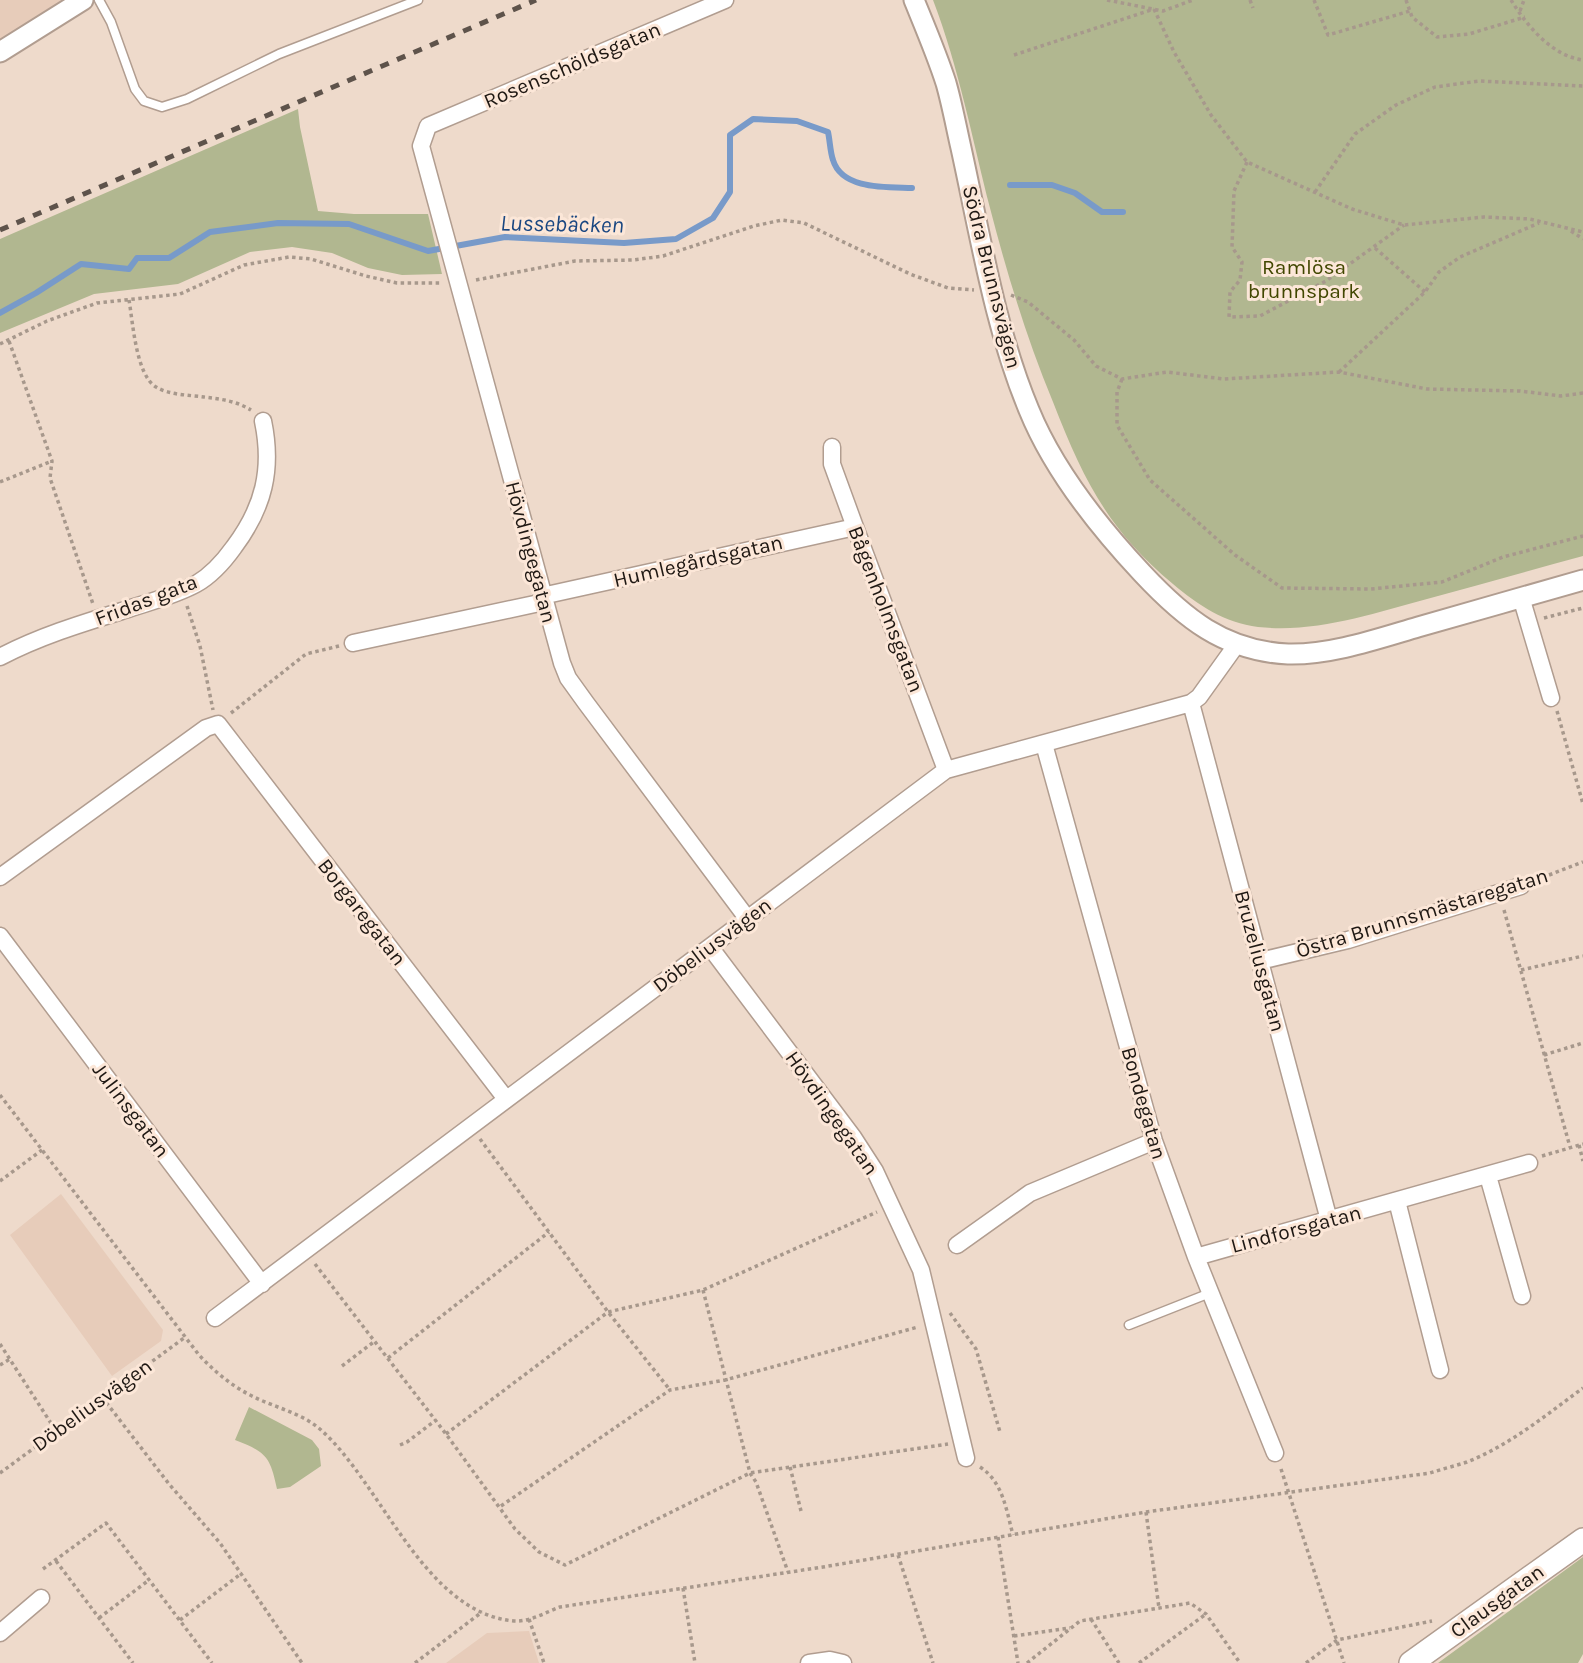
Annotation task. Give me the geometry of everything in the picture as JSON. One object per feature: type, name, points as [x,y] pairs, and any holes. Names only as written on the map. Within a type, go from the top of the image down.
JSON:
[{"type":"main road","name":"Clausgatan","points":[[1411,1663],[1583,1540]]},
{"type":"street","points":[[0,52],[83,0]]},
{"type":"street","name":"Rosenschöldsgatan","points":[[424,136],[428,126],[725,0]]},
{"type":"street","name":"Södra Brunnsvägen","points":[[914,0],[946,83],[1007,351],[1029,411],[1048,449],[1091,512],[1126,555],[1180,611],[1219,638],[1261,651],[1290,654],[1371,640],[1583,580]]},
{"type":"street","name":"Hövdingegatan","points":[[424,136],[421,146],[543,599],[568,678],[747,918]]},
{"type":"street","name":"Fridas gata","points":[[0,657],[39,638],[182,591],[198,583],[221,563],[241,538],[264,490],[267,438],[263,421]]},
{"type":"street","name":"Bågenholmsgatan","points":[[832,447],[832,464],[946,770]]},
{"type":"street","name":"Humlegårdsgatan","points":[[353,643],[855,527]]},
{"type":"street","points":[[1521,597],[1551,698]]},
{"type":"street","points":[[1191,703],[1237,644]]},
{"type":"street","name":"Döbeliusvägen","points":[[215,1318],[946,770],[1191,703]]},
{"type":"street","name":"Bruzeliusgatan","points":[[1191,703],[1329,1220]]},
{"type":"street","points":[[0,877],[206,728],[218,724]]},
{"type":"street","name":"Borgaregatan","points":[[218,724],[506,1099]]},
{"type":"street","name":"Bondegatan","points":[[1044,744],[1154,1142],[1210,1293],[1275,1453]]},
{"type":"street","name":"Östra Brunnsmästaregatan","points":[[1260,961],[1348,940],[1521,886]]},
{"type":"street","name":"Julinsgatan","points":[[0,936],[262,1284]]},
{"type":"street","name":"Hövdingegatan","points":[[710,947],[853,1137],[875,1171],[921,1270],[964,1450]]},
{"type":"street","points":[[957,1245],[1030,1194],[1154,1142]]},
{"type":"street","name":"Lindforsgatan","points":[[1196,1257],[1529,1163]]},
{"type":"street","points":[[1488,1175],[1522,1296]]},
{"type":"street","points":[[1397,1201],[1440,1370]]},
{"type":"street","points":[[0,1633],[41,1598]]},
{"type":"street","points":[[809,1663],[830,1660],[843,1663]]},
{"type":"lane","points":[[99,0],[111,22],[135,89],[144,101],[162,107],[187,99],[279,54],[418,0]]},
{"type":"lane","points":[[1129,1325],[1210,1293]]},
{"type":"path","points":[[1107,0],[1163,10],[1193,0]]},
{"type":"path","points":[[1173,0],[1175,6]]},
{"type":"path","points":[[1250,0],[1253,8]]},
{"type":"path","points":[[1314,0],[1328,35],[1410,11]]},
{"type":"path","points":[[1406,0],[1412,17],[1437,37],[1469,34],[1525,17]]},
{"type":"path","points":[[1511,0],[1547,44],[1559,53],[1583,60]]},
{"type":"path","points":[[1520,12],[1524,0]]},
{"type":"path","points":[[1014,55],[1154,9]]},
{"type":"path","points":[[1154,9],[1174,52],[1211,115],[1247,162],[1352,209],[1404,225],[1484,217],[1530,219],[1583,232]]},
{"type":"path","points":[[1315,192],[1355,134],[1396,105],[1435,87],[1479,81],[1583,86]]},
{"type":"path","points":[[1247,162],[1234,191],[1232,247],[1242,262],[1240,280],[1230,292],[1229,317],[1260,316],[1326,281],[1404,225]]},
{"type":"path","points":[[0,344],[69,312],[97,303],[180,294],[244,265],[289,257],[311,259],[397,283],[458,279],[575,261],[634,260],[663,256],[782,220],[804,223],[911,274],[948,288],[968,291],[992,287],[1028,302],[1074,340],[1096,366],[1122,379],[1167,372],[1224,379],[1339,372],[1427,389],[1520,391],[1561,396],[1583,393]]},
{"type":"path","points":[[1339,372],[1425,292],[1439,272],[1460,257],[1541,223]]},
{"type":"path","points":[[1569,230],[1583,239]]},
{"type":"path","points":[[1375,248],[1425,292]]},
{"type":"path","points":[[129,300],[138,355],[155,387],[167,392],[231,401],[249,408],[263,421]]},
{"type":"path","points":[[9,341],[52,461],[50,478],[98,618]]},
{"type":"path","points":[[1122,379],[1117,392],[1117,425],[1150,480],[1235,555],[1282,588],[1371,589],[1442,582],[1503,557],[1583,536]]},
{"type":"path","points":[[0,482],[52,461]]},
{"type":"path","points":[[182,591],[200,646],[213,713],[218,724],[306,654],[353,643]]},
{"type":"path","points":[[1528,622],[1583,608]]},
{"type":"path","points":[[1551,698],[1583,804]]},
{"type":"path","name":"Östra Brunnsmästaregatan","points":[[1521,886],[1583,862]]},
{"type":"path","points":[[1500,892],[1570,1147]]},
{"type":"path","points":[[1521,970],[1583,956]]},
{"type":"path","points":[[1544,1055],[1583,1043]]},
{"type":"path","points":[[0,1095],[184,1338],[225,1379],[253,1396],[301,1417],[324,1433],[432,1573],[454,1595],[482,1612],[516,1621],[529,1619],[560,1606],[788,1572],[1146,1512],[1430,1473],[1466,1462],[1520,1435],[1583,1388]]},
{"type":"path","points":[[470,1126],[608,1312],[670,1390]]},
{"type":"path","points":[[1529,1163],[1546,1153],[1581,1145],[1583,1161]]},
{"type":"path","points":[[0,1181],[42,1150]]},
{"type":"path","points":[[446,1434],[608,1312],[703,1290],[891,1205]]},
{"type":"path","points":[[388,1357],[549,1232]]},
{"type":"path","points":[[305,1251],[436,1420],[515,1529],[539,1552],[565,1565],[750,1473],[964,1450],[992,1474],[1003,1495],[1013,1535]]},
{"type":"path","points":[[703,1290],[750,1473],[757,1482],[788,1572]]},
{"type":"path","points":[[948,1311],[976,1349],[1000,1432]]},
{"type":"path","points":[[500,1506],[670,1390],[725,1380],[934,1323]]},
{"type":"path","name":"Döbeliusvägen","points":[[0,1473],[184,1338]]},
{"type":"path","points":[[342,1366],[375,1341]]},
{"type":"path","points":[[0,1344],[56,1432]]},
{"type":"path","points":[[0,1365],[10,1359]]},
{"type":"path","points":[[102,1397],[242,1573],[302,1663]]},
{"type":"path","points":[[400,1445],[436,1420]]},
{"type":"path","points":[[1275,1453],[1290,1491],[1344,1663]]},
{"type":"path","points":[[790,1467],[801,1511]]},
{"type":"path","points":[[1146,1512],[1159,1608]]},
{"type":"path","points":[[43,1569],[106,1523],[212,1663]]},
{"type":"path","points":[[998,1537],[1018,1663]]},
{"type":"path","points":[[898,1554],[933,1663]]},
{"type":"path","points":[[56,1561],[133,1663]]},
{"type":"path","points":[[180,1620],[242,1573]]},
{"type":"path","points":[[99,1618],[149,1580]]},
{"type":"path","points":[[683,1588],[695,1663]]},
{"type":"path","points":[[1027,1663],[1080,1621],[1190,1603],[1206,1615],[1240,1663]]},
{"type":"path","points":[[415,1663],[482,1612]]},
{"type":"path","points":[[1139,1663],[1206,1615]]},
{"type":"path","points":[[529,1619],[544,1663]]},
{"type":"path","points":[[1091,1619],[1119,1663]]},
{"type":"path","points":[[1306,1663],[1337,1640],[1433,1621]]},
{"type":"path","points":[[1014,1636],[1071,1628]]},
{"type":"shaded area","points":[[0,0],[74,0],[0,46]]},
{"type":"shaded area","points":[[61,1194],[163,1330],[161,1341],[112,1376],[10,1235]]},
{"type":"shaded area","points":[[529,1631],[539,1663],[446,1663],[487,1633]]},
{"type":"green space","name":"Ramlösa brunnspark","points":[[933,0],[1583,0],[1583,556],[1364,616],[1301,627],[1258,627],[1234,622],[1202,606],[1173,584],[1150,564],[1114,523],[1087,479],[1064,430],[1011,282],[958,77]]},
{"type":"green space","points":[[298,109],[318,211],[428,214],[442,274],[402,275],[368,268],[332,253],[292,247],[250,252],[178,284],[94,294],[0,333],[0,239]]},
{"type":"green space","points":[[249,1407],[312,1440],[319,1449],[321,1466],[290,1487],[277,1489],[272,1469],[265,1457],[254,1448],[235,1440]]},
{"type":"green space","points":[[1583,1557],[1583,1654],[1578,1663],[1438,1663]]},
{"type":"waterway","name":"Lussebäcken","points":[[0,313],[81,264],[129,269],[137,258],[169,258],[210,232],[278,223],[349,224],[428,251],[505,237],[624,243],[676,239],[713,218],[730,192],[730,135],[753,119],[797,121],[828,132],[833,160],[838,170],[846,177],[866,185],[912,188]]},
{"type":"waterway","name":"Lussebäcken","points":[[1010,185],[1052,185],[1075,193],[1102,212],[1123,212]]},
{"type":"railway","points":[[0,230],[536,0]]}]
